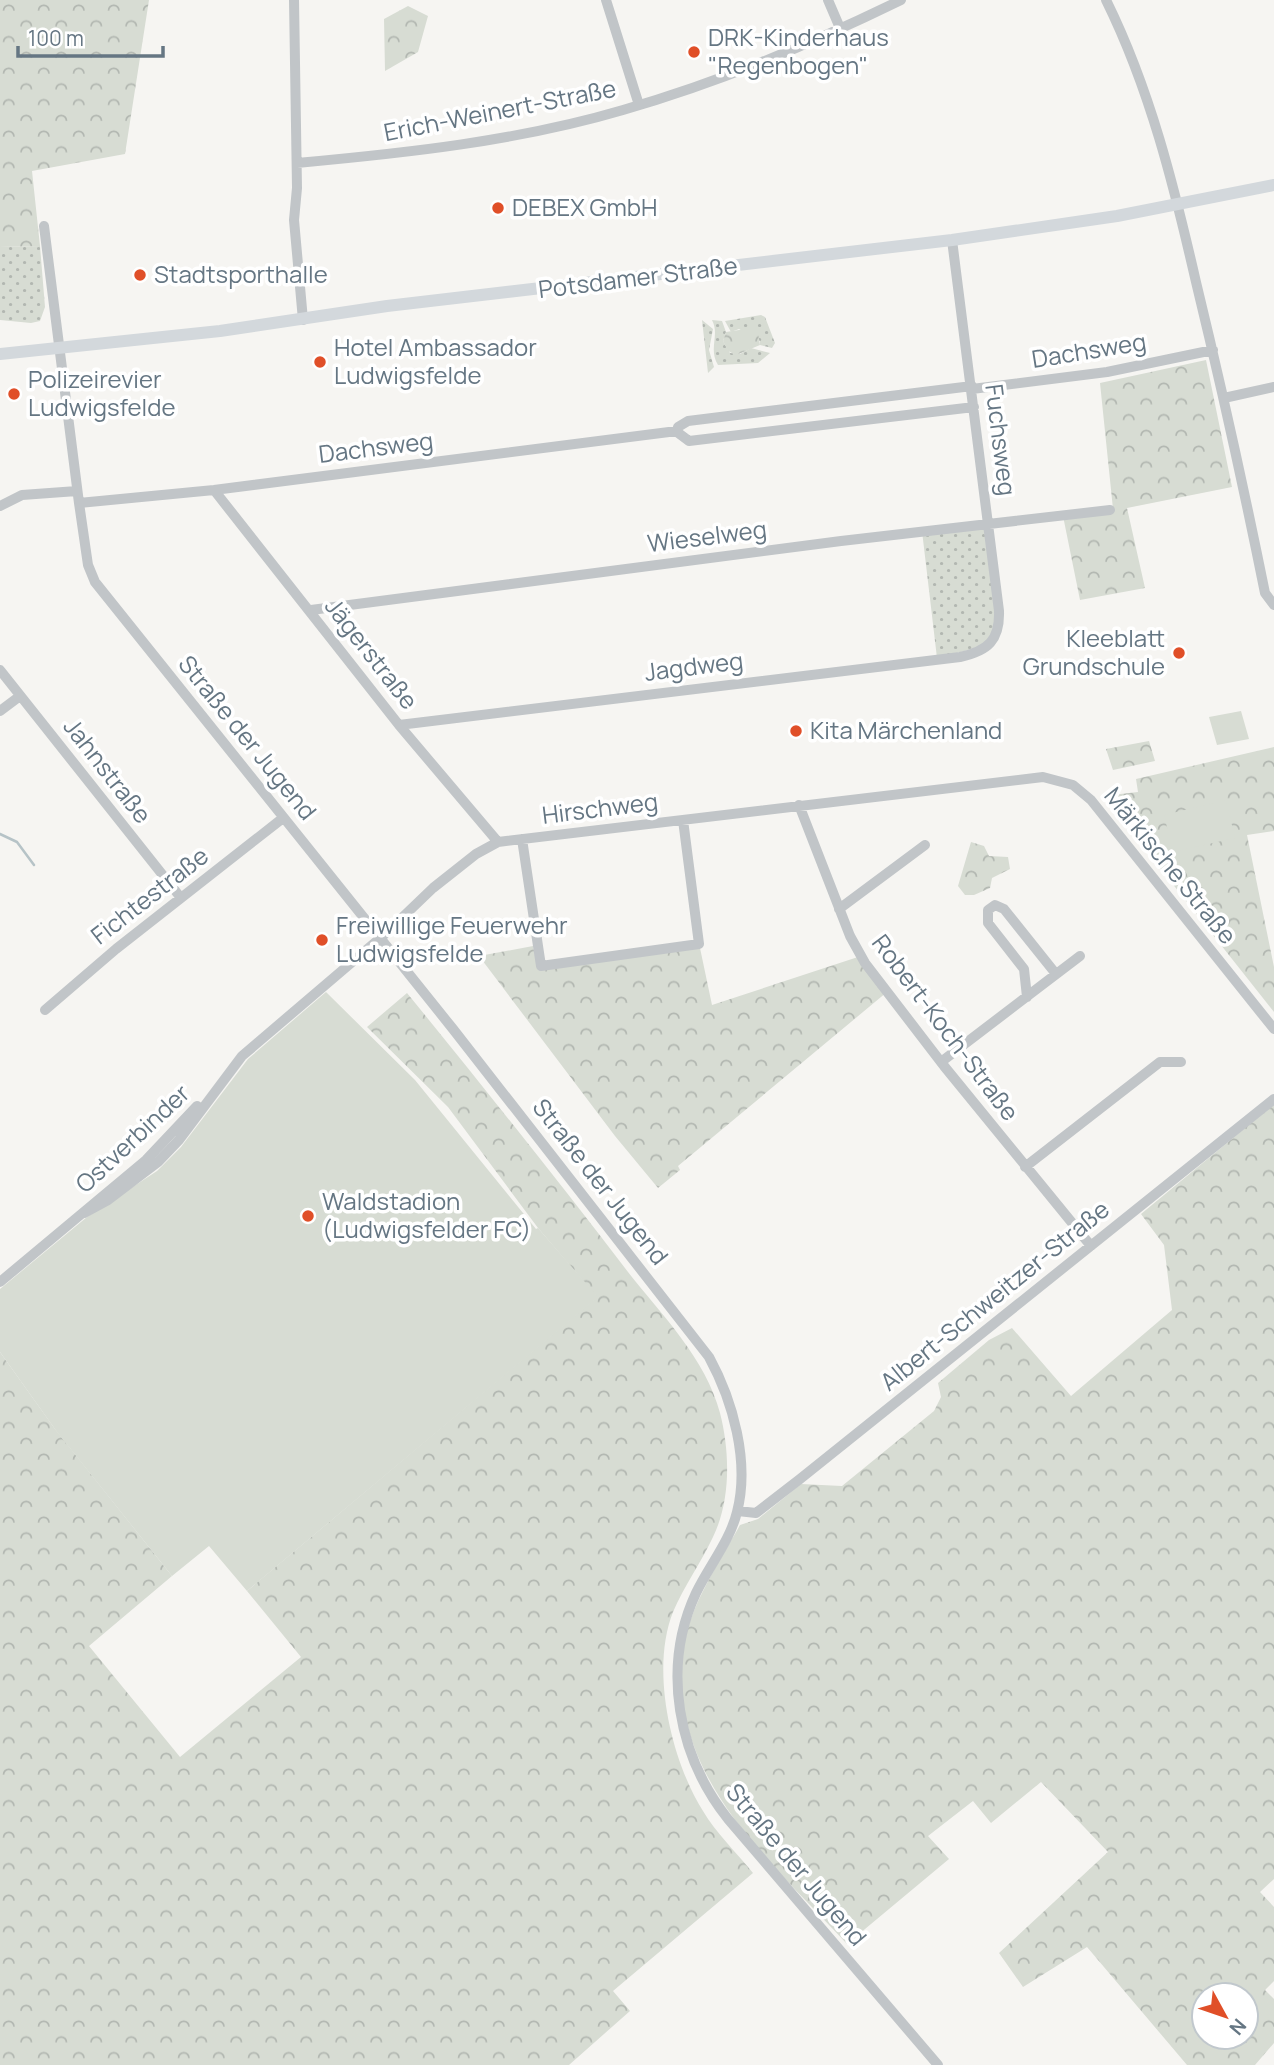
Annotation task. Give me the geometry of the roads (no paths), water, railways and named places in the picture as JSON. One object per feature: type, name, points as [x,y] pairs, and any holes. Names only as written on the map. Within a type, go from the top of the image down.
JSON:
[{"type":"main road","name":"Potsdamer Straße","points":[[0,354],[303,320],[387,306],[952,240],[1178,204],[1274,185]]},
{"type":"street","points":[[294,0],[297,163],[294,220],[303,320]]},
{"type":"street","points":[[606,0],[639,105]]},
{"type":"street","points":[[828,0],[840,28]]},
{"type":"street","name":"Erich-Weinert-Straße","points":[[297,163],[436,148],[496,138],[639,105],[840,28],[901,0]]},
{"type":"street","points":[[1106,0],[1133,62],[1178,204],[1224,398],[1265,593],[1274,605]]},
{"type":"street","name":"Straße der Jugend","points":[[44,226],[77,491],[88,565],[95,582],[709,1357],[722,1384],[738,1437],[740,1482],[738,1511],[733,1526],[696,1593],[680,1645],[677,1694],[690,1754],[706,1789],[728,1819],[938,2065]]},
{"type":"street","name":"Fuchsweg","points":[[952,240],[999,611],[998,633],[992,644]]},
{"type":"street","name":"Dachsweg","points":[[677,432],[678,427],[688,421],[1107,372],[1213,350]]},
{"type":"street","points":[[1224,398],[1274,387]]},
{"type":"street","name":"Dachsweg","points":[[79,503],[214,490],[677,432],[689,441],[974,407]]},
{"type":"street","name":"Jägerstraße","points":[[214,490],[399,724],[498,842]]},
{"type":"street","points":[[0,506],[22,495],[77,491]]},
{"type":"street","name":"Wieselweg","points":[[311,610],[989,523],[1110,510]]},
{"type":"street","name":"Jagdweg","points":[[399,724],[960,657],[977,653],[992,644]]},
{"type":"street","name":"Jahnstraße","points":[[0,670],[181,898]]},
{"type":"street","points":[[0,712],[20,695]]},
{"type":"street","name":"Märkische Straße","points":[[799,805],[1043,777],[1073,785],[1091,800],[1274,1029]]},
{"type":"street","name":"Hirschweg","points":[[379,939],[444,879],[476,854],[498,842],[799,805]]},
{"type":"street","name":"Robert-Koch-Straße","points":[[799,805],[839,909],[865,963],[941,1062],[1091,1246]]},
{"type":"street","name":"Fichtestraße","points":[[45,1010],[283,818]]},
{"type":"street","name":"Hirschweg","points":[[522,839],[541,966],[699,944],[683,820]]},
{"type":"street","points":[[839,909],[925,845]]},
{"type":"street","points":[[1027,997],[1024,969],[988,923],[988,910],[995,905],[1004,909],[1056,974]]},
{"type":"street","name":"Ostverbinder","points":[[0,1282],[146,1160],[199,1104],[211,1096],[242,1056],[379,939]]},
{"type":"street","points":[[941,1062],[1080,956]]},
{"type":"street","points":[[1025,1167],[1160,1062],[1181,1062]]},
{"type":"street","name":"Albert-Schweitzer-Straße","points":[[738,1511],[756,1513],[1274,1099]]},
{"type":"waterway","points":[[0,834],[17,842],[34,865]]},
{"type":"place","name":"DRK-Kinderhaus \"Regenbogen\"","points":[[694,52]]},
{"type":"place","name":"DEBEX GmbH","points":[[498,208]]},
{"type":"place","name":"Stadtsporthalle","points":[[140,275]]},
{"type":"place","name":"Hotel Ambassador Ludwigsfelde","points":[[320,362]]},
{"type":"place","name":"Polizeirevier Ludwigsfelde","points":[[14,394]]},
{"type":"place","name":"Kleeblatt Grundschule","points":[[1179,653]]},
{"type":"place","name":"Kita Märchenland","points":[[796,731]]},
{"type":"place","name":"Freiwillige Feuerwehr Ludwigsfelde","points":[[322,940]]},
{"type":"place","name":"Waldstadion (Ludwigsfelder FC)","points":[[308,1216]]}]
